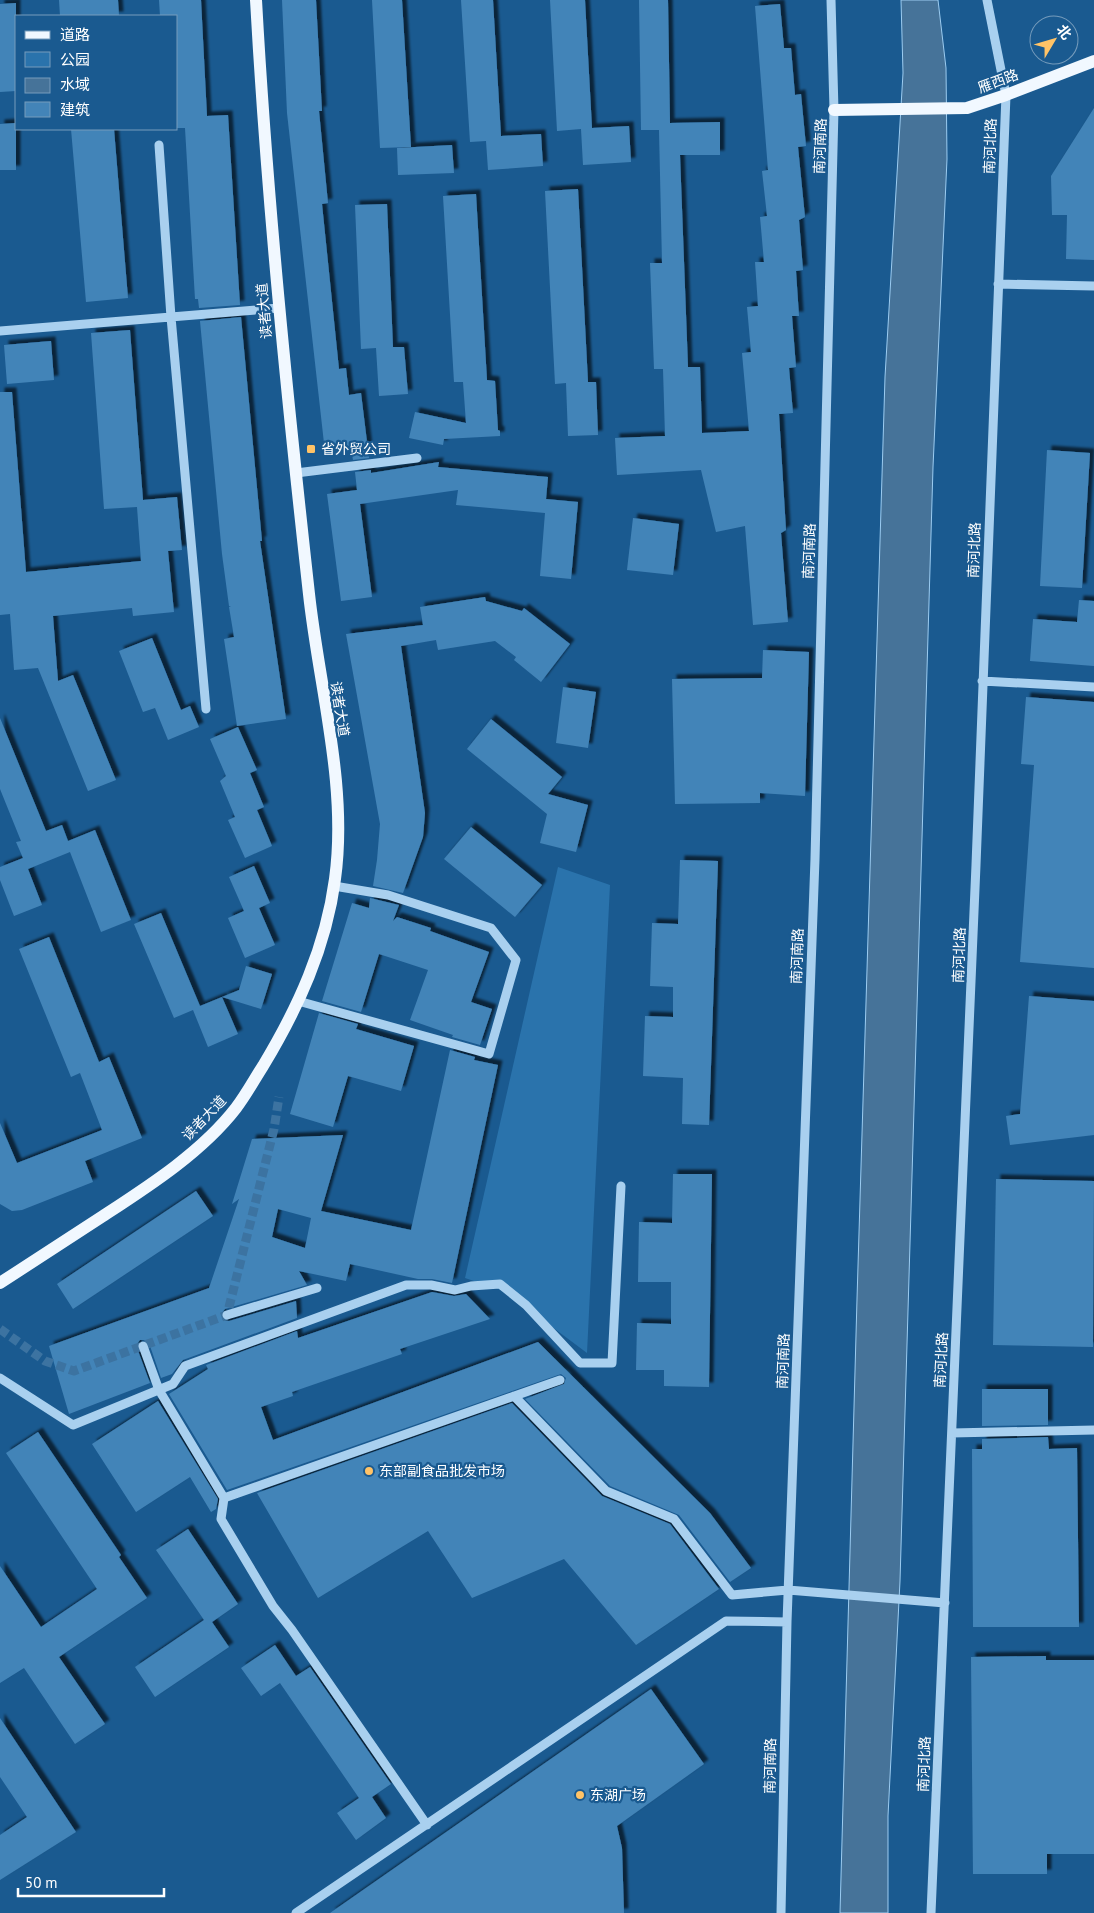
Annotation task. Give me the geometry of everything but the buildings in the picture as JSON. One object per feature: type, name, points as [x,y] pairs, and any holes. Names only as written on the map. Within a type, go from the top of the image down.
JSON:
[{"type":"main road","name":"读者大道","points":[[0,1283],[133,1197],[179,1163],[235,1109],[283,1032],[306,984],[325,931],[334,886],[338,833],[336,789],[313,630],[279,308],[262,111],[256,0]]},
{"type":"main road","name":"雁西路","points":[[834,110],[967,108],[1094,61]]},
{"type":"street","name":"南河南路","points":[[781,1913],[788,1590],[815,860],[834,110],[831,0]]},
{"type":"street","name":"南河北路","points":[[931,1913],[976,864],[1006,95],[987,0]]},
{"type":"street","points":[[159,145],[171,317],[206,709]]},
{"type":"street","points":[[998,284],[1094,286]]},
{"type":"street","points":[[0,331],[279,308]]},
{"type":"street","points":[[296,473],[417,458]]},
{"type":"street","points":[[982,681],[1094,687]]},
{"type":"street","points":[[298,1001],[490,1054],[516,960],[491,928],[388,895],[334,886]]},
{"type":"street","points":[[0,1378],[73,1425],[173,1384],[185,1366],[406,1285],[431,1285],[456,1290],[471,1286],[500,1284],[526,1305],[580,1364],[612,1364],[621,1186]]},
{"type":"street","points":[[227,1315],[317,1288]]},
{"type":"street","points":[[143,1346],[159,1390],[224,1498],[221,1519],[273,1606],[292,1630],[427,1824]]},
{"type":"street","points":[[224,1498],[560,1380]]},
{"type":"street","points":[[514,1396],[606,1491],[674,1519],[732,1595],[788,1590],[945,1603]]},
{"type":"street","points":[[952,1433],[1094,1430]]},
{"type":"street","points":[[296,1913],[726,1621],[787,1622]]},
{"type":"green space","points":[[558,867],[610,885],[587,1353],[504,1291],[465,1278]]},
{"type":"water","points":[[901,0],[938,0],[946,68],[947,159],[933,467],[900,1581],[888,1816],[888,1913],[840,1913],[885,377],[903,73]]},
{"type":"tunnel","points":[[0,1329],[45,1361],[74,1371],[227,1315],[274,1129],[279,1097]]},
{"type":"place","name":"省外贸公司","points":[[311,449]]},
{"type":"place","name":"东部副食品批发市场","points":[[369,1471]]},
{"type":"place","name":"东湖广场","points":[[580,1795]]}]
